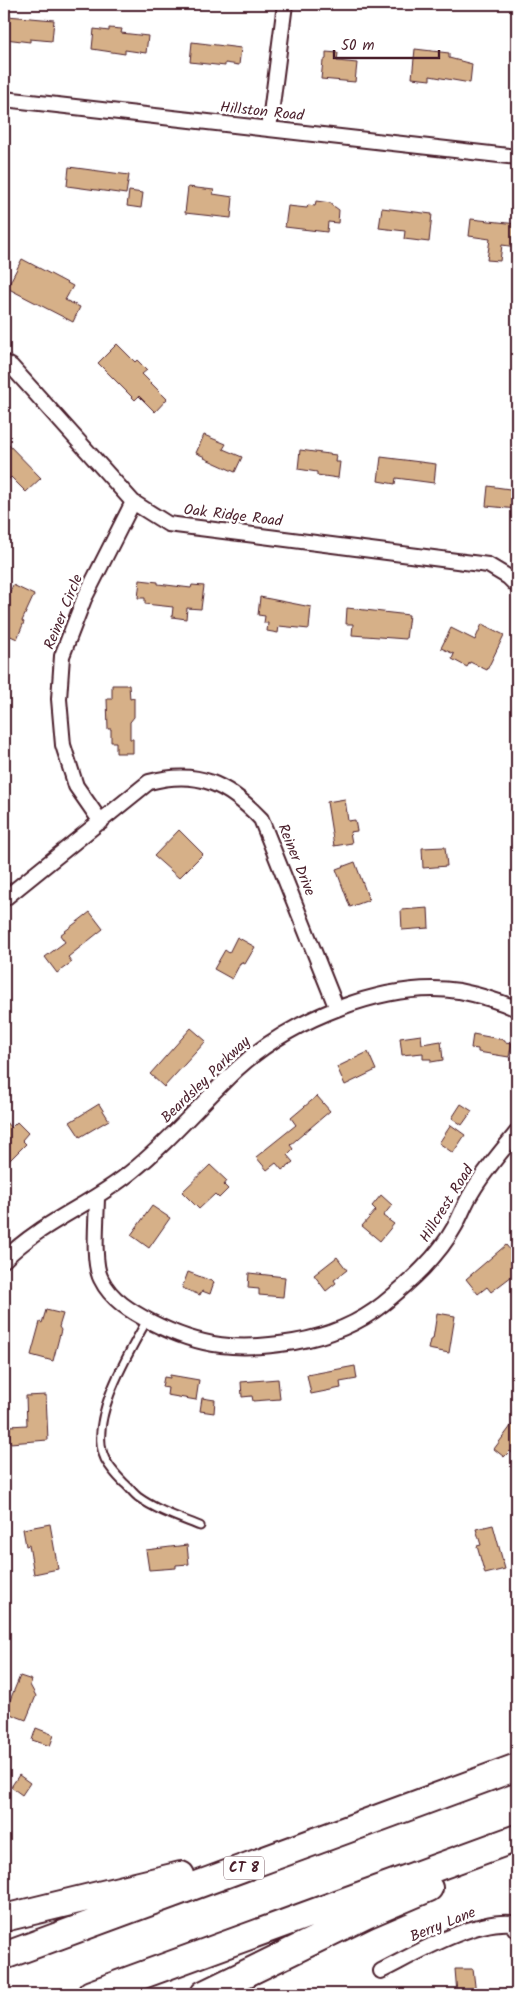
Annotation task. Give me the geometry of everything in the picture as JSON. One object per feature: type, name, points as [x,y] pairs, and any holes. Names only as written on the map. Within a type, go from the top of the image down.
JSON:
[{"type":"highway","name":"CT 8","points":[[4,1956],[517,1767]]},
{"type":"highway","points":[[4,1918],[204,1870],[485,1779]]},
{"type":"highway","points":[[91,1994],[517,1838]]},
{"type":"highway","points":[[204,1994],[366,1915],[517,1851]]},
{"type":"street","points":[[269,129],[284,4]]},
{"type":"street","name":"Hillston Road","points":[[4,99],[517,157]]},
{"type":"street","name":"Oak Ridge Road","points":[[4,362],[11,366],[133,502],[168,524],[488,565],[508,577],[517,586]]},
{"type":"street","name":"Reiner Circle","points":[[101,822],[76,786],[63,745],[59,699],[62,656],[84,599],[133,502]]},
{"type":"street","name":"Reiner Drive","points":[[4,898],[149,782],[164,778],[184,777],[208,781],[231,791],[246,802],[262,819],[337,1009]]},
{"type":"street","name":"Beardsley Parkway","points":[[4,1260],[17,1246],[45,1226],[97,1196],[139,1165],[172,1136],[237,1069],[258,1051],[282,1035],[337,1009],[376,997],[427,990],[458,991],[481,996],[517,1009]]},
{"type":"street","name":"Hillcrest Road","points":[[97,1196],[97,1266],[100,1278],[114,1298],[133,1313],[186,1338],[240,1348],[264,1347],[321,1337],[354,1324],[383,1304],[416,1276],[437,1252],[454,1228],[472,1192],[517,1132]]},
{"type":"street","name":"Berry Lane","points":[[380,1971],[439,1941],[483,1926],[498,1922],[510,1923],[517,1931]]},
{"type":"lane","points":[[147,1320],[117,1375],[105,1412],[101,1434],[105,1458],[114,1472],[138,1496],[172,1515],[200,1526]]},
{"type":"building","points":[[7,16],[54,20],[52,41],[30,39],[30,42],[5,39]]},
{"type":"building","points":[[109,28],[122,29],[121,33],[148,36],[146,53],[125,50],[125,54],[92,49],[94,29],[109,31]]},
{"type":"building","points":[[192,42],[241,48],[239,65],[225,63],[225,66],[190,62]]},
{"type":"building","points":[[415,49],[449,53],[449,58],[472,64],[470,83],[430,76],[430,80],[412,78]]},
{"type":"building","points":[[326,52],[338,53],[337,61],[357,63],[355,82],[321,79]]},
{"type":"building","points":[[69,167],[129,175],[126,194],[67,186]]},
{"type":"building","points":[[188,187],[214,190],[213,194],[233,197],[231,218],[185,213]]},
{"type":"building","points":[[129,191],[143,193],[141,208],[127,206]]},
{"type":"building","points":[[316,201],[331,203],[332,206],[339,210],[338,223],[328,222],[327,232],[285,227],[288,206],[307,208],[308,205],[315,206]]},
{"type":"building","points":[[382,208],[432,214],[429,242],[404,239],[405,231],[379,228]]},
{"type":"building","points":[[471,219],[517,224],[517,247],[502,245],[500,261],[487,260],[490,239],[469,236]]},
{"type":"building","points":[[22,259],[73,286],[65,300],[80,307],[73,322],[7,288]]},
{"type":"building","points":[[117,344],[135,362],[137,360],[147,370],[142,374],[167,399],[155,412],[139,396],[135,400],[98,363]]},
{"type":"building","points":[[204,435],[226,444],[223,449],[242,457],[235,472],[196,453]]},
{"type":"building","points":[[4,440],[41,478],[26,492],[11,477],[4,484]]},
{"type":"building","points":[[300,450],[336,455],[335,462],[340,462],[338,478],[317,475],[317,472],[298,469]]},
{"type":"building","points":[[381,457],[436,464],[434,483],[396,478],[395,484],[378,481]]},
{"type":"building","points":[[488,486],[517,490],[517,509],[486,506]]},
{"type":"building","points":[[140,580],[191,588],[192,585],[204,586],[201,609],[187,608],[186,619],[172,617],[173,607],[145,604],[145,598],[138,598]]},
{"type":"building","points":[[13,585],[34,595],[22,621],[24,622],[17,639],[4,633],[4,605]]},
{"type":"building","points":[[260,597],[311,607],[309,629],[279,626],[278,633],[267,631],[268,623],[264,623],[265,616],[258,615]]},
{"type":"building","points":[[347,608],[409,615],[406,639],[352,635],[353,624],[346,624]]},
{"type":"building","points":[[482,624],[504,635],[487,670],[470,662],[467,667],[452,659],[454,654],[441,648],[451,628],[475,640]]},
{"type":"building","points":[[112,685],[129,685],[130,699],[134,698],[134,717],[130,722],[130,739],[133,739],[133,753],[116,753],[116,742],[111,742],[111,729],[108,729],[107,699],[112,699]]},
{"type":"building","points":[[345,799],[348,821],[355,820],[357,831],[350,832],[352,843],[334,846],[327,802]]},
{"type":"building","points":[[179,830],[203,854],[179,878],[154,856]]},
{"type":"building","points":[[445,847],[447,866],[423,868],[422,848]]},
{"type":"building","points":[[355,862],[369,900],[350,907],[336,869]]},
{"type":"building","points":[[428,908],[429,928],[402,930],[401,910]]},
{"type":"building","points":[[90,912],[103,929],[68,957],[72,962],[57,973],[45,957],[65,942],[60,935]]},
{"type":"building","points":[[237,937],[255,947],[245,964],[241,962],[232,979],[214,969],[225,950],[229,953]]},
{"type":"building","points":[[191,1028],[206,1041],[164,1087],[150,1074]]},
{"type":"building","points":[[473,1034],[512,1043],[509,1057],[478,1052],[478,1049],[471,1048]]},
{"type":"building","points":[[421,1035],[422,1044],[441,1041],[443,1060],[431,1062],[431,1059],[423,1059],[423,1053],[402,1055],[400,1038]]},
{"type":"building","points":[[368,1052],[376,1070],[345,1085],[337,1067]]},
{"type":"building","points":[[317,1096],[330,1111],[290,1145],[293,1149],[287,1155],[293,1162],[282,1170],[276,1163],[267,1170],[256,1157],[296,1125],[291,1118]]},
{"type":"building","points":[[99,1104],[109,1120],[80,1137],[70,1122]]},
{"type":"building","points":[[461,1104],[472,1111],[462,1125],[452,1118]]},
{"type":"building","points":[[4,1120],[11,1128],[17,1122],[28,1133],[22,1140],[26,1144],[4,1166]]},
{"type":"building","points":[[451,1125],[465,1135],[453,1153],[439,1143]]},
{"type":"building","points":[[210,1165],[227,1181],[224,1185],[228,1189],[219,1198],[215,1194],[199,1209],[182,1192]]},
{"type":"building","points":[[381,1195],[392,1205],[383,1216],[394,1224],[380,1241],[362,1226],[376,1210],[372,1206]]},
{"type":"building","points":[[152,1206],[170,1218],[149,1248],[131,1235]]},
{"type":"building","points":[[506,1245],[517,1258],[517,1264],[512,1268],[516,1273],[491,1292],[487,1287],[478,1294],[466,1279]]},
{"type":"building","points":[[337,1257],[347,1270],[334,1280],[336,1283],[326,1291],[314,1275]]},
{"type":"building","points":[[188,1272],[214,1282],[210,1294],[202,1291],[200,1295],[182,1288]]},
{"type":"building","points":[[249,1273],[285,1277],[283,1297],[259,1295],[259,1289],[248,1288]]},
{"type":"building","points":[[46,1310],[63,1314],[53,1361],[31,1355],[40,1322],[42,1323]]},
{"type":"building","points":[[437,1313],[455,1316],[449,1353],[428,1349],[430,1340],[433,1339]]},
{"type":"building","points":[[355,1366],[357,1379],[340,1382],[341,1388],[311,1394],[307,1375]]},
{"type":"building","points":[[170,1375],[199,1380],[196,1400],[167,1395],[168,1388],[162,1387],[164,1377],[170,1378]]},
{"type":"building","points":[[278,1379],[280,1399],[253,1401],[252,1396],[242,1397],[241,1382]]},
{"type":"building","points":[[46,1395],[48,1440],[10,1443],[9,1426],[27,1425],[26,1396]]},
{"type":"building","points":[[202,1398],[215,1400],[214,1413],[200,1411]]},
{"type":"building","points":[[517,1418],[517,1457],[510,1451],[504,1457],[494,1449]]},
{"type":"building","points":[[50,1524],[58,1569],[34,1574],[29,1545],[26,1546],[23,1529]]},
{"type":"building","points":[[493,1525],[505,1569],[485,1574],[477,1546],[481,1545],[476,1529]]},
{"type":"building","points":[[187,1545],[189,1564],[176,1565],[176,1568],[149,1570],[146,1550]]},
{"type":"building","points":[[20,1676],[32,1680],[30,1685],[36,1696],[26,1720],[5,1712]]},
{"type":"building","points":[[36,1728],[54,1735],[50,1746],[32,1740]]},
{"type":"building","points":[[19,1775],[30,1783],[22,1795],[11,1787]]},
{"type":"building","points":[[455,1969],[473,1969],[476,1994],[457,1994]]}]
